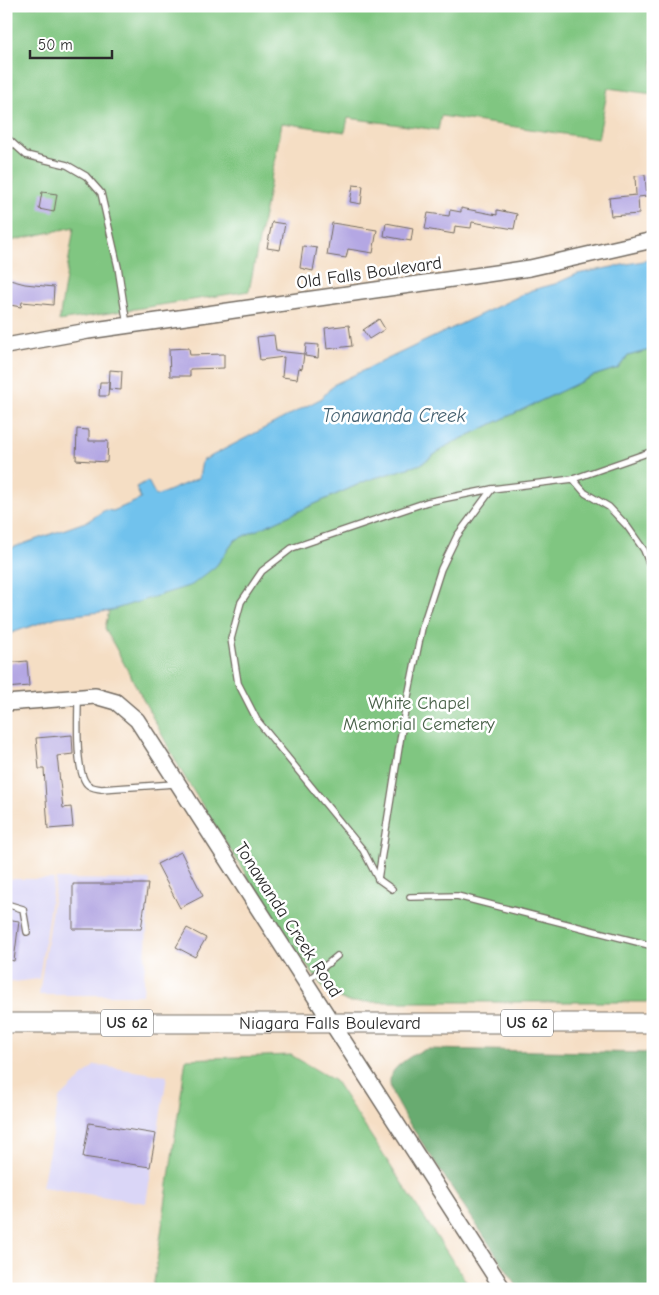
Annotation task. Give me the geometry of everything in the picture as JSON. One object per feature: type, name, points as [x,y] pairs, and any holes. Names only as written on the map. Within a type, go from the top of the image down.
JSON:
[{"type":"main road","name":"Niagara Falls Boulevard","points":[[6,1023],[653,1023]]},
{"type":"street","name":"Old Falls Boulevard","points":[[6,346],[88,331],[530,268],[653,240]]},
{"type":"street","name":"Tonawanda Creek Road","points":[[6,703],[83,697],[108,698],[131,714],[143,728],[177,784],[503,1289]]},
{"type":"lane","points":[[6,138],[26,155],[67,166],[86,176],[101,193],[118,267],[127,326]]},
{"type":"lane","points":[[392,889],[378,879],[362,850],[257,720],[238,683],[231,639],[234,622],[241,602],[262,571],[292,548],[427,502],[492,489],[573,479],[653,451]]},
{"type":"lane","points":[[573,479],[585,493],[609,507],[627,526],[644,550],[651,568]]},
{"type":"lane","points":[[378,879],[404,716],[422,628],[441,569],[457,536],[492,489]]},
{"type":"lane","points":[[83,697],[80,764],[87,785],[101,789],[177,784]]},
{"type":"lane","points":[[410,897],[457,896],[653,946]]},
{"type":"lane","points":[[6,904],[23,909],[27,932]]},
{"type":"lane","points":[[305,982],[337,956]]},
{"type":"shaded area","points":[[6,879],[54,879],[39,979],[6,983]]},
{"type":"shaded area","points":[[56,879],[150,880],[143,995],[39,995]]},
{"type":"shaded area","points":[[95,1065],[167,1076],[146,1203],[42,1187],[59,1099]]},
{"type":"green space","points":[[6,6],[653,6],[653,94],[608,88],[598,139],[441,116],[438,130],[348,118],[345,132],[282,123],[249,291],[59,321],[74,227],[6,242],[6,221],[14,176],[6,175]]},
{"type":"green space","name":"White Chapel Memorial Cemetery","points":[[653,349],[653,1002],[349,1002],[327,993],[284,935],[184,776],[105,628],[109,611],[138,601],[216,566],[235,540],[368,480],[421,464],[448,445],[593,376],[618,368],[628,356]]},
{"type":"green space","points":[[427,1049],[653,1053],[653,1289],[519,1289],[403,1114],[393,1095],[390,1083],[394,1071],[409,1057]]},
{"type":"green space","points":[[291,1055],[335,1081],[471,1289],[153,1289],[186,1059]]},
{"type":"water","name":"Tonawanda Creek","points":[[653,259],[653,349],[628,356],[618,368],[593,376],[448,445],[421,464],[368,480],[235,540],[216,566],[192,585],[109,611],[57,617],[6,635],[6,550],[88,521],[105,510],[113,511],[141,499],[136,487],[148,481],[156,496],[199,478],[202,461],[322,398],[333,385],[532,290],[555,284],[577,274]]},
{"type":"building","points":[[645,175],[647,196],[638,197],[639,214],[611,216],[609,198],[636,195],[635,176]]},
{"type":"building","points":[[353,185],[363,186],[361,204],[350,202]]},
{"type":"building","points":[[42,192],[57,194],[54,212],[39,209]]},
{"type":"building","points":[[461,208],[497,215],[497,210],[517,214],[514,229],[472,222],[471,228],[455,226],[454,234],[425,229],[428,213],[449,216],[450,210],[461,212]]},
{"type":"building","points":[[272,222],[285,224],[280,250],[267,248]]},
{"type":"building","points":[[332,223],[377,230],[373,253],[348,249],[346,258],[327,255]]},
{"type":"building","points":[[386,223],[413,228],[411,241],[384,236]]},
{"type":"building","points":[[303,246],[317,248],[313,271],[300,268]]},
{"type":"building","points":[[6,279],[25,284],[54,287],[53,305],[22,302],[21,307],[10,305],[10,301],[6,300]]},
{"type":"building","points":[[379,319],[385,329],[369,339],[363,330]]},
{"type":"building","points":[[349,325],[352,346],[327,349],[325,328]]},
{"type":"building","points":[[274,335],[276,351],[304,354],[302,369],[299,368],[297,379],[282,377],[284,357],[260,360],[257,337]]},
{"type":"building","points":[[306,344],[319,345],[318,358],[305,356]]},
{"type":"building","points":[[189,348],[190,355],[224,354],[224,368],[190,369],[190,376],[170,376],[169,349]]},
{"type":"building","points":[[110,370],[122,371],[121,390],[109,389]]},
{"type":"building","points":[[100,382],[109,382],[108,396],[99,396]]},
{"type":"building","points":[[77,429],[89,430],[89,441],[108,441],[107,462],[76,460]]},
{"type":"building","points":[[27,661],[29,686],[6,688],[6,663]]},
{"type":"building","points":[[72,735],[73,754],[57,756],[63,808],[71,807],[73,827],[48,829],[44,769],[39,769],[36,738]]},
{"type":"building","points":[[181,852],[203,896],[180,908],[157,864]]},
{"type":"building","points":[[73,884],[148,884],[141,929],[73,929]]},
{"type":"building","points":[[6,919],[19,921],[14,961],[6,959]]},
{"type":"building","points":[[187,928],[206,938],[195,957],[176,947]]},
{"type":"building","points":[[89,1123],[156,1134],[150,1167],[83,1157]]}]
